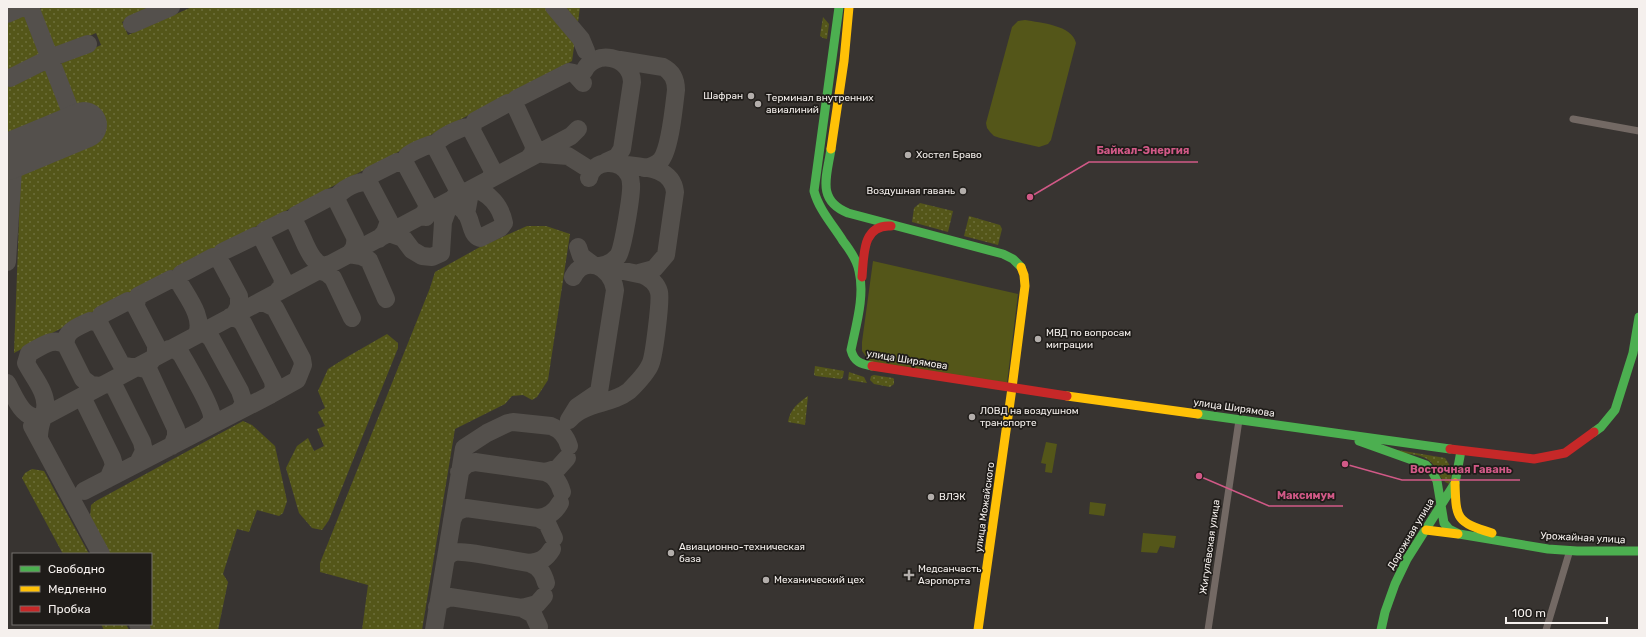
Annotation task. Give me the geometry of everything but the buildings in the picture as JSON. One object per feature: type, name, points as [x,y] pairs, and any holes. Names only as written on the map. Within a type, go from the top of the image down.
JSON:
[{"type":"main road","name":"улица Ширямова","points":[[839,7],[814,191],[823,213],[841,236],[857,266],[861,280],[852,350],[852,354],[856,362],[860,364],[1012,388],[1334,433]]},
{"type":"main road","points":[[849,7],[844,61],[825,187],[826,194],[832,204],[839,209],[1003,254],[1018,262],[1025,276],[1025,286],[1012,388]]},
{"type":"main road","points":[[860,292],[865,247],[875,229],[881,226],[899,226]]},
{"type":"main road","points":[[1334,433],[1461,451],[1534,459],[1565,453],[1601,427],[1615,410],[1633,353],[1639,317]]},
{"type":"main road","name":"улица Можайского","points":[[978,630],[1012,388]]},
{"type":"main road","points":[[1334,433],[1426,465],[1436,476],[1440,491],[1442,520],[1447,528],[1460,534]]},
{"type":"main road","name":"Дорожная улица","points":[[1381,630],[1385,612],[1395,584],[1407,559],[1455,482],[1461,451]]},
{"type":"main road","points":[[1455,482],[1457,516],[1462,522],[1468,526],[1526,545]]},
{"type":"main road","points":[[1426,530],[1526,545]]},
{"type":"main road","name":"Урожайная улица","points":[[1526,545],[1570,550],[1639,551]]},
{"type":"street","points":[[1573,119],[1639,131]]},
{"type":"street","name":"Жигулёвская улица","points":[[1208,630],[1240,420]]},
{"type":"street","points":[[1546,630],[1570,550]]},
{"type":"shaded area","points":[[44,7],[159,7],[122,22],[128,35],[192,7],[546,7],[575,40],[572,61],[14,353],[21,167],[104,131],[98,115],[78,123],[56,66],[101,45],[96,33],[51,53],[33,12]]},
{"type":"shaded area","points":[[565,7],[580,7],[578,22]]},
{"type":"shaded area","points":[[24,15],[41,58],[7,72],[7,22]]},
{"type":"shaded area","points":[[823,17],[829,24],[827,39],[820,36]]},
{"type":"shaded area","points":[[1025,20],[1055,26],[1069,32],[1076,43],[1051,140],[1048,144],[1039,147],[994,136],[987,128],[986,123],[1012,27],[1018,21]]},
{"type":"shaded area","points":[[46,70],[62,110],[61,118],[7,141],[7,87]]},
{"type":"shaded area","points":[[920,203],[953,211],[948,232],[912,222],[914,208]]},
{"type":"shaded area","points":[[969,216],[1000,225],[1002,229],[998,245],[964,236]]},
{"type":"shaded area","points":[[527,226],[546,226],[570,234],[548,380],[537,397],[532,400],[523,395],[512,396],[505,404],[455,429],[422,630],[362,630],[368,585],[320,572],[320,563],[430,288],[435,272],[480,247]]},
{"type":"shaded area","points":[[873,261],[1018,294],[1007,383],[870,362],[862,351],[862,342]]},
{"type":"shaded area","points":[[387,334],[398,343],[398,348],[329,520],[322,530],[312,528],[299,513],[286,468],[297,446],[308,438],[314,451],[324,446],[317,429],[325,426],[318,412],[325,408],[318,391],[328,369]]},
{"type":"shaded area","points":[[815,366],[844,371],[843,377],[841,379],[816,376],[814,375]]},
{"type":"shaded area","points":[[849,372],[864,377],[867,383],[848,380]]},
{"type":"shaded area","points":[[874,375],[893,378],[894,384],[890,387],[874,384],[870,380],[871,376]]},
{"type":"shaded area","points":[[808,396],[805,425],[788,422],[793,410]]},
{"type":"shaded area","points":[[243,421],[252,425],[275,446],[287,501],[283,513],[279,516],[257,510],[249,532],[237,529],[223,574],[228,582],[218,630],[149,630],[146,625],[152,625],[152,553],[108,553],[90,518],[91,505]]},
{"type":"shaded area","points":[[1046,442],[1057,444],[1052,473],[1045,472],[1046,464],[1041,463]]},
{"type":"shaded area","points":[[1398,450],[1445,458],[1451,470],[1449,484],[1443,480],[1428,459],[1397,452]]},
{"type":"shaded area","points":[[32,469],[44,471],[88,553],[62,553],[22,478],[25,473]]},
{"type":"shaded area","points":[[1090,502],[1106,504],[1104,516],[1089,514]]},
{"type":"shaded area","points":[[1143,533],[1176,536],[1174,548],[1160,546],[1157,553],[1141,552]]},
{"type":"shaded area","points":[[102,625],[126,625],[129,630],[104,630]]},
{"type":"taxiway","points":[[7,14],[23,7]]},
{"type":"taxiway","points":[[30,7],[77,128]]},
{"type":"taxiway","points":[[132,24],[171,7]]},
{"type":"taxiway","points":[[554,7],[581,39],[586,51]]},
{"type":"taxiway","points":[[10,78],[50,58],[88,44]]},
{"type":"taxiway","points":[[584,71],[589,64],[596,60],[611,58],[619,61],[630,73],[632,82],[622,149],[617,157],[606,162]]},
{"type":"taxiway","points":[[620,60],[663,67],[672,74],[675,83],[676,90],[667,147],[661,160],[644,168]]},
{"type":"taxiway","points":[[515,105],[516,99],[569,72],[574,73],[583,83]]},
{"type":"taxiway","points":[[472,128],[475,121],[508,103],[515,105],[534,146],[533,153],[528,159]]},
{"type":"taxiway","points":[[435,145],[451,133],[462,128],[470,127],[492,169],[492,176],[487,181]]},
{"type":"taxiway","points":[[7,383],[20,407],[25,412],[36,418],[43,417],[571,136],[578,129]]},
{"type":"taxiway","points":[[406,165],[406,158],[409,154],[434,144],[457,188],[457,193],[453,199]]},
{"type":"taxiway","points":[[540,153],[568,156],[587,168]]},
{"type":"taxiway","points":[[7,262],[14,154]]},
{"type":"taxiway","points":[[369,183],[371,175],[397,162],[402,162],[406,165],[427,204],[426,211],[421,216],[426,217]]},
{"type":"taxiway","points":[[589,178],[591,172],[596,167],[601,164],[613,163],[625,169],[631,182],[629,209],[620,251],[618,256],[612,262],[600,266]]},
{"type":"taxiway","points":[[618,164],[644,167],[661,172],[673,183],[675,192],[666,255],[654,269],[639,273]]},
{"type":"taxiway","points":[[336,199],[341,192],[350,186],[365,182],[369,183],[389,221],[385,232],[379,239]]},
{"type":"taxiway","points":[[389,233],[403,238],[412,250],[422,256],[432,257],[441,253],[443,222],[451,200],[466,213],[468,216],[474,234],[480,238],[500,228],[504,223],[497,206],[489,196],[478,190],[472,189],[469,198],[466,214]]},
{"type":"taxiway","points":[[295,222],[296,215],[328,198],[334,197],[355,237],[355,247],[349,254],[361,256],[369,260],[386,299]]},
{"type":"taxiway","points":[[277,292],[282,286],[283,279],[262,238],[264,231],[286,220],[293,220],[297,225],[312,257],[323,265],[330,264]]},
{"type":"taxiway","points":[[220,259],[222,252],[255,236],[262,238]]},
{"type":"taxiway","points":[[578,247],[581,256],[593,265]]},
{"type":"taxiway","points":[[179,282],[181,274],[213,257],[218,257],[239,296],[239,306],[235,314]]},
{"type":"taxiway","points":[[573,277],[578,270],[584,266],[597,266],[609,275],[615,290],[599,392],[577,407],[569,420],[582,410],[622,396],[629,391],[641,379],[652,360],[659,306],[659,292],[657,286],[643,275],[600,266]]},
{"type":"taxiway","points":[[318,270],[327,273],[333,278],[352,318]]},
{"type":"taxiway","points":[[136,304],[138,296],[171,279],[179,282],[194,307],[199,328],[197,334]]},
{"type":"taxiway","points":[[99,323],[101,315],[128,301],[134,303],[156,345],[156,354],[149,364]]},
{"type":"taxiway","points":[[84,491],[297,380],[303,365],[302,359],[275,308],[261,301]]},
{"type":"taxiway","points":[[230,317],[238,319],[243,323],[273,381],[274,389],[270,395]]},
{"type":"taxiway","points":[[66,345],[67,336],[77,327],[90,321],[99,323],[121,364],[142,368],[149,371],[176,429],[176,436],[172,446]]},
{"type":"taxiway","points":[[199,333],[206,334],[211,338],[240,391],[244,403],[239,411]]},
{"type":"taxiway","points":[[39,437],[45,403],[42,391],[26,363],[29,353],[47,343],[56,342],[66,345],[83,379],[91,385],[100,386]]},
{"type":"taxiway","points":[[169,349],[176,350],[181,354],[208,404],[212,421],[204,429]]},
{"type":"taxiway","points":[[105,384],[112,385],[115,388],[142,442],[144,451],[138,463]]},
{"type":"taxiway","points":[[75,400],[79,399],[84,401],[112,458],[114,465],[108,479]]},
{"type":"taxiway","points":[[434,630],[464,448],[487,433],[513,422],[551,426],[558,429],[563,434],[569,446]]},
{"type":"taxiway","points":[[32,426],[100,553]]},
{"type":"taxiway","points":[[459,472],[467,464],[475,462],[545,472],[558,468],[567,458]]},
{"type":"taxiway","points":[[545,472],[556,480],[562,492]]},
{"type":"taxiway","points":[[452,520],[456,512],[466,508],[538,518],[551,514],[560,503]]},
{"type":"taxiway","points":[[538,518],[547,523],[554,538]]},
{"type":"taxiway","points":[[445,563],[447,557],[455,552],[479,554],[533,563],[545,558],[552,549]]},
{"type":"taxiway","points":[[529,563],[540,570],[546,583]]},
{"type":"taxiway","points":[[522,608],[537,604],[544,596]]},
{"type":"taxiway","points":[[437,607],[440,602],[450,597],[522,608],[533,614],[539,627]]},
{"type":"taxiway","points":[[139,625],[142,630]]},
{"type":"runway","points":[[7,157],[84,125]]},
{"type":"traffic: fast","points":[[839,7],[814,191],[823,211],[851,252],[858,267],[861,290],[851,350],[858,362],[872,366]]},
{"type":"traffic: fast","points":[[831,149],[826,186],[831,201],[838,208],[848,213],[1003,254],[1013,259],[1021,267]]},
{"type":"traffic: fast","points":[[1594,432],[1601,427],[1615,410],[1633,353],[1639,317]]},
{"type":"traffic: fast","points":[[1198,414],[1450,449]]},
{"type":"traffic: fast","points":[[1359,441],[1426,465],[1433,473],[1437,481],[1444,523],[1449,529],[1459,534],[1548,549],[1577,551],[1639,551]]},
{"type":"traffic: fast","points":[[1381,630],[1385,612],[1395,584],[1407,559],[1455,483],[1461,451]]},
{"type":"traffic: slow","points":[[831,149],[844,61],[849,7]]},
{"type":"traffic: slow","points":[[1012,388],[1025,286],[1024,275],[1021,267]]},
{"type":"traffic: slow","points":[[978,630],[1012,388]]},
{"type":"traffic: slow","points":[[1067,396],[1198,414]]},
{"type":"traffic: slow","points":[[1455,483],[1456,504],[1460,517],[1471,526],[1492,533]]},
{"type":"traffic: slow","points":[[1426,530],[1458,534]]},
{"type":"traffic: jam","points":[[862,277],[866,243],[875,230],[882,227],[891,226]]},
{"type":"traffic: jam","points":[[872,366],[1067,396]]},
{"type":"traffic: jam","points":[[1450,449],[1534,459],[1565,453],[1594,432]]},
{"type":"place","name":"Шафран","points":[[751,96]]},
{"type":"place","name":"Терминал внутренних авиалиний","points":[[758,104]]},
{"type":"place","name":"Хостел Браво","points":[[908,155]]},
{"type":"place","name":"Воздушная гавань","points":[[963,191]]},
{"type":"place","name":"Байкал-Энергия","points":[[1030,197]]},
{"type":"place","name":"МВД по вопросам миграции","points":[[1038,339]]},
{"type":"place","name":"ЛОВД на воздушном транспорте","points":[[972,417]]},
{"type":"place","name":"Восточная Гавань","points":[[1345,464]]},
{"type":"place","name":"Максимум","points":[[1199,476]]},
{"type":"place","name":"ВЛЭК","points":[[931,497]]},
{"type":"place","name":"Авиационно-техническая база","points":[[671,553]]},
{"type":"place","name":"Медсанчасть Аэропорта","points":[[909,575]]},
{"type":"place","name":"Механический цех","points":[[766,580]]}]
